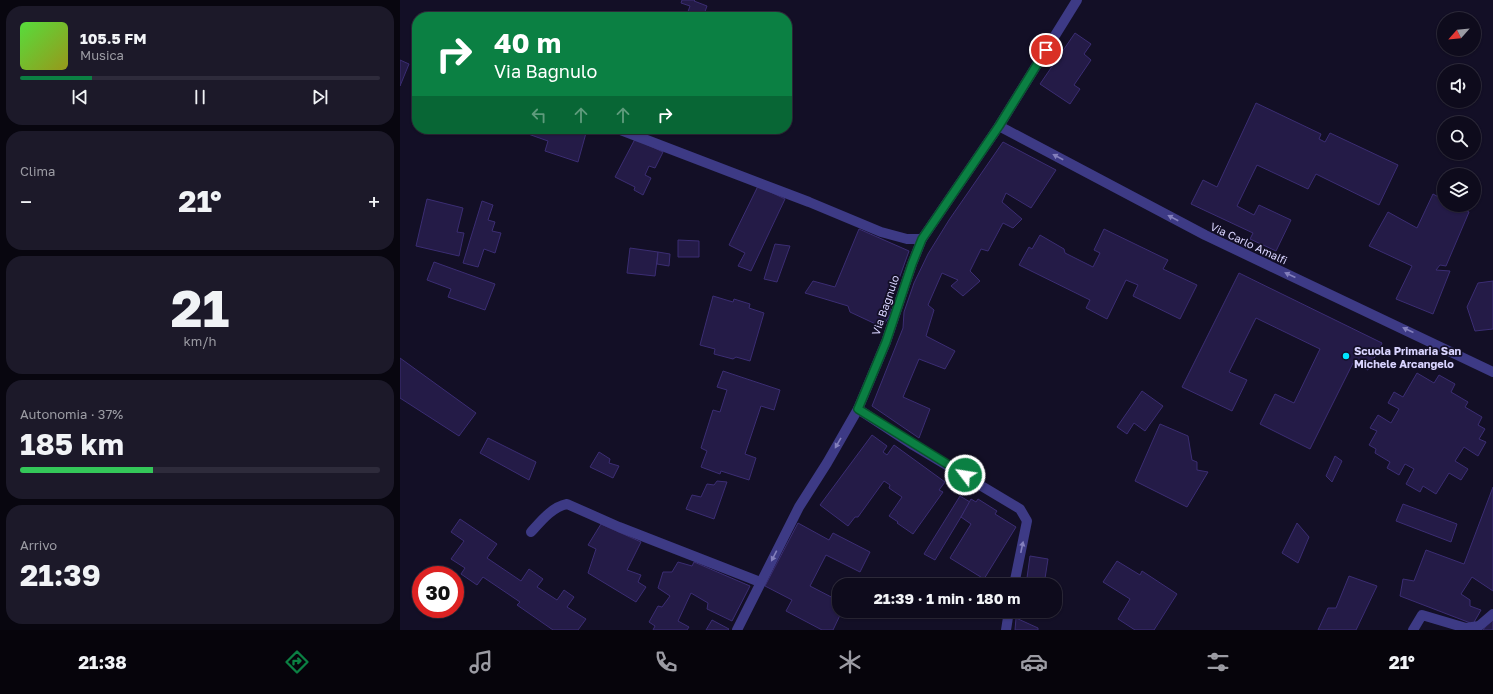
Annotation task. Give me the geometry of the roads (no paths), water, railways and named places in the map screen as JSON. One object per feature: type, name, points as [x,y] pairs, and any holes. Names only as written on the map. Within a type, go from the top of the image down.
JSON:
[{"type":"street","name":"Via Bagnulo","points":[[737,630],[799,507],[827,463],[858,409],[886,342],[922,239],[999,126],[1077,0]]},
{"type":"street","name":"Via Carlo Amalfi","points":[[999,126],[1205,235],[1493,372]]},
{"type":"street","points":[[631,134],[809,202],[881,232],[907,239],[922,239]]},
{"type":"street","points":[[858,409],[913,445],[1020,508],[1027,521],[1015,578]]},
{"type":"street","points":[[531,532],[545,517],[560,505],[567,504],[619,527],[760,582]]},
{"type":"street","points":[[1413,630],[1422,615],[1466,628],[1479,626],[1493,614]]},
{"type":"street","points":[[1006,630],[1008,618]]},
{"type":"place","name":"Scuola Primaria San Michele Arcangelo","points":[[1346,356]]}]
